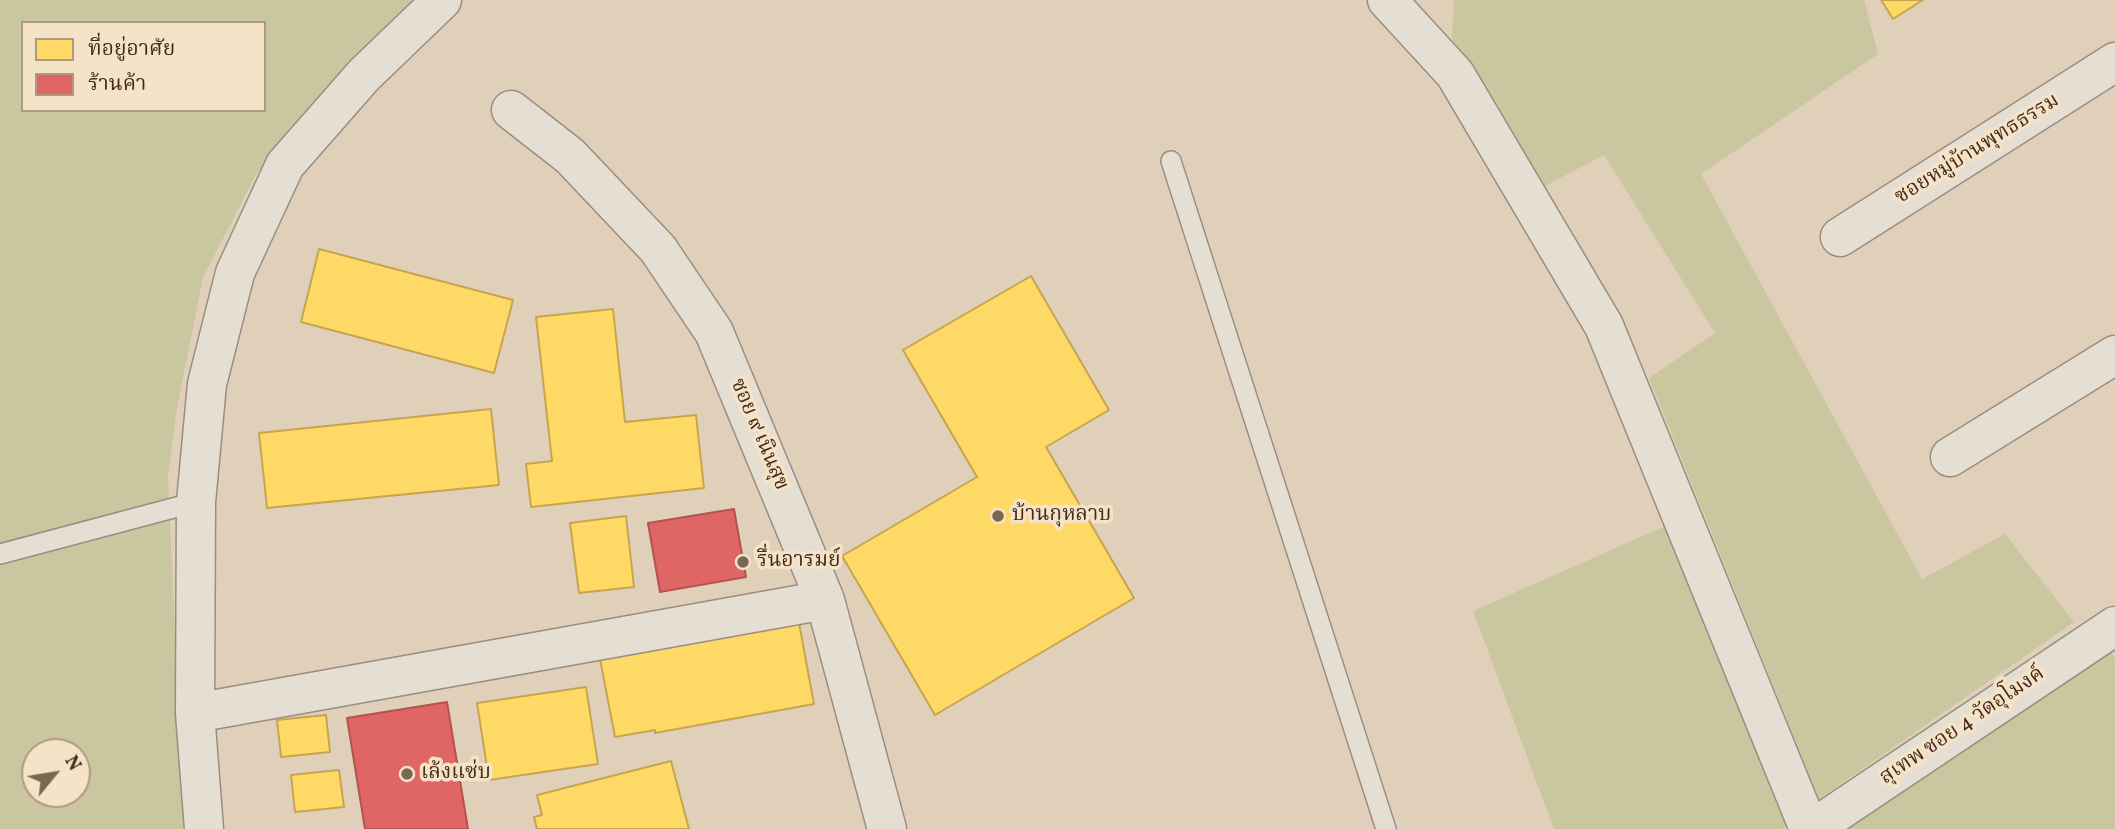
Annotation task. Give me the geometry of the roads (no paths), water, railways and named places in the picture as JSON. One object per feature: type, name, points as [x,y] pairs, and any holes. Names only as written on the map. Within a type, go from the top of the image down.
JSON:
[{"type":"street","points":[[204,829],[195,713],[196,502],[207,384],[234,273],[285,165],[364,75],[442,0]]},
{"type":"street","points":[[1387,0],[1455,74],[1604,326],[1811,829]]},
{"type":"street","name":"ซอยหมู่บ้านพุทธธรรม","points":[[1840,237],[2115,62]]},
{"type":"street","name":"ซอย ๙ เนินสุข","points":[[511,110],[570,156],[658,249],[714,332],[825,600],[887,829]]},
{"type":"street","points":[[1950,457],[2115,355]]},
{"type":"street","points":[[195,713],[825,600]]},
{"type":"street","name":"สุเทพ ซอย 4 วัดอุโมงค์","points":[[1811,829],[2115,626]]},
{"type":"lane","points":[[1171,161],[1386,829]]},
{"type":"lane","points":[[0,554],[196,502]]},
{"type":"place","name":"บ้านกุหลาบ","points":[[998,516]]},
{"type":"place","name":"รื่นอารมย์","points":[[743,562]]},
{"type":"place","name":"เล้งแซ่บ","points":[[407,774]]}]
